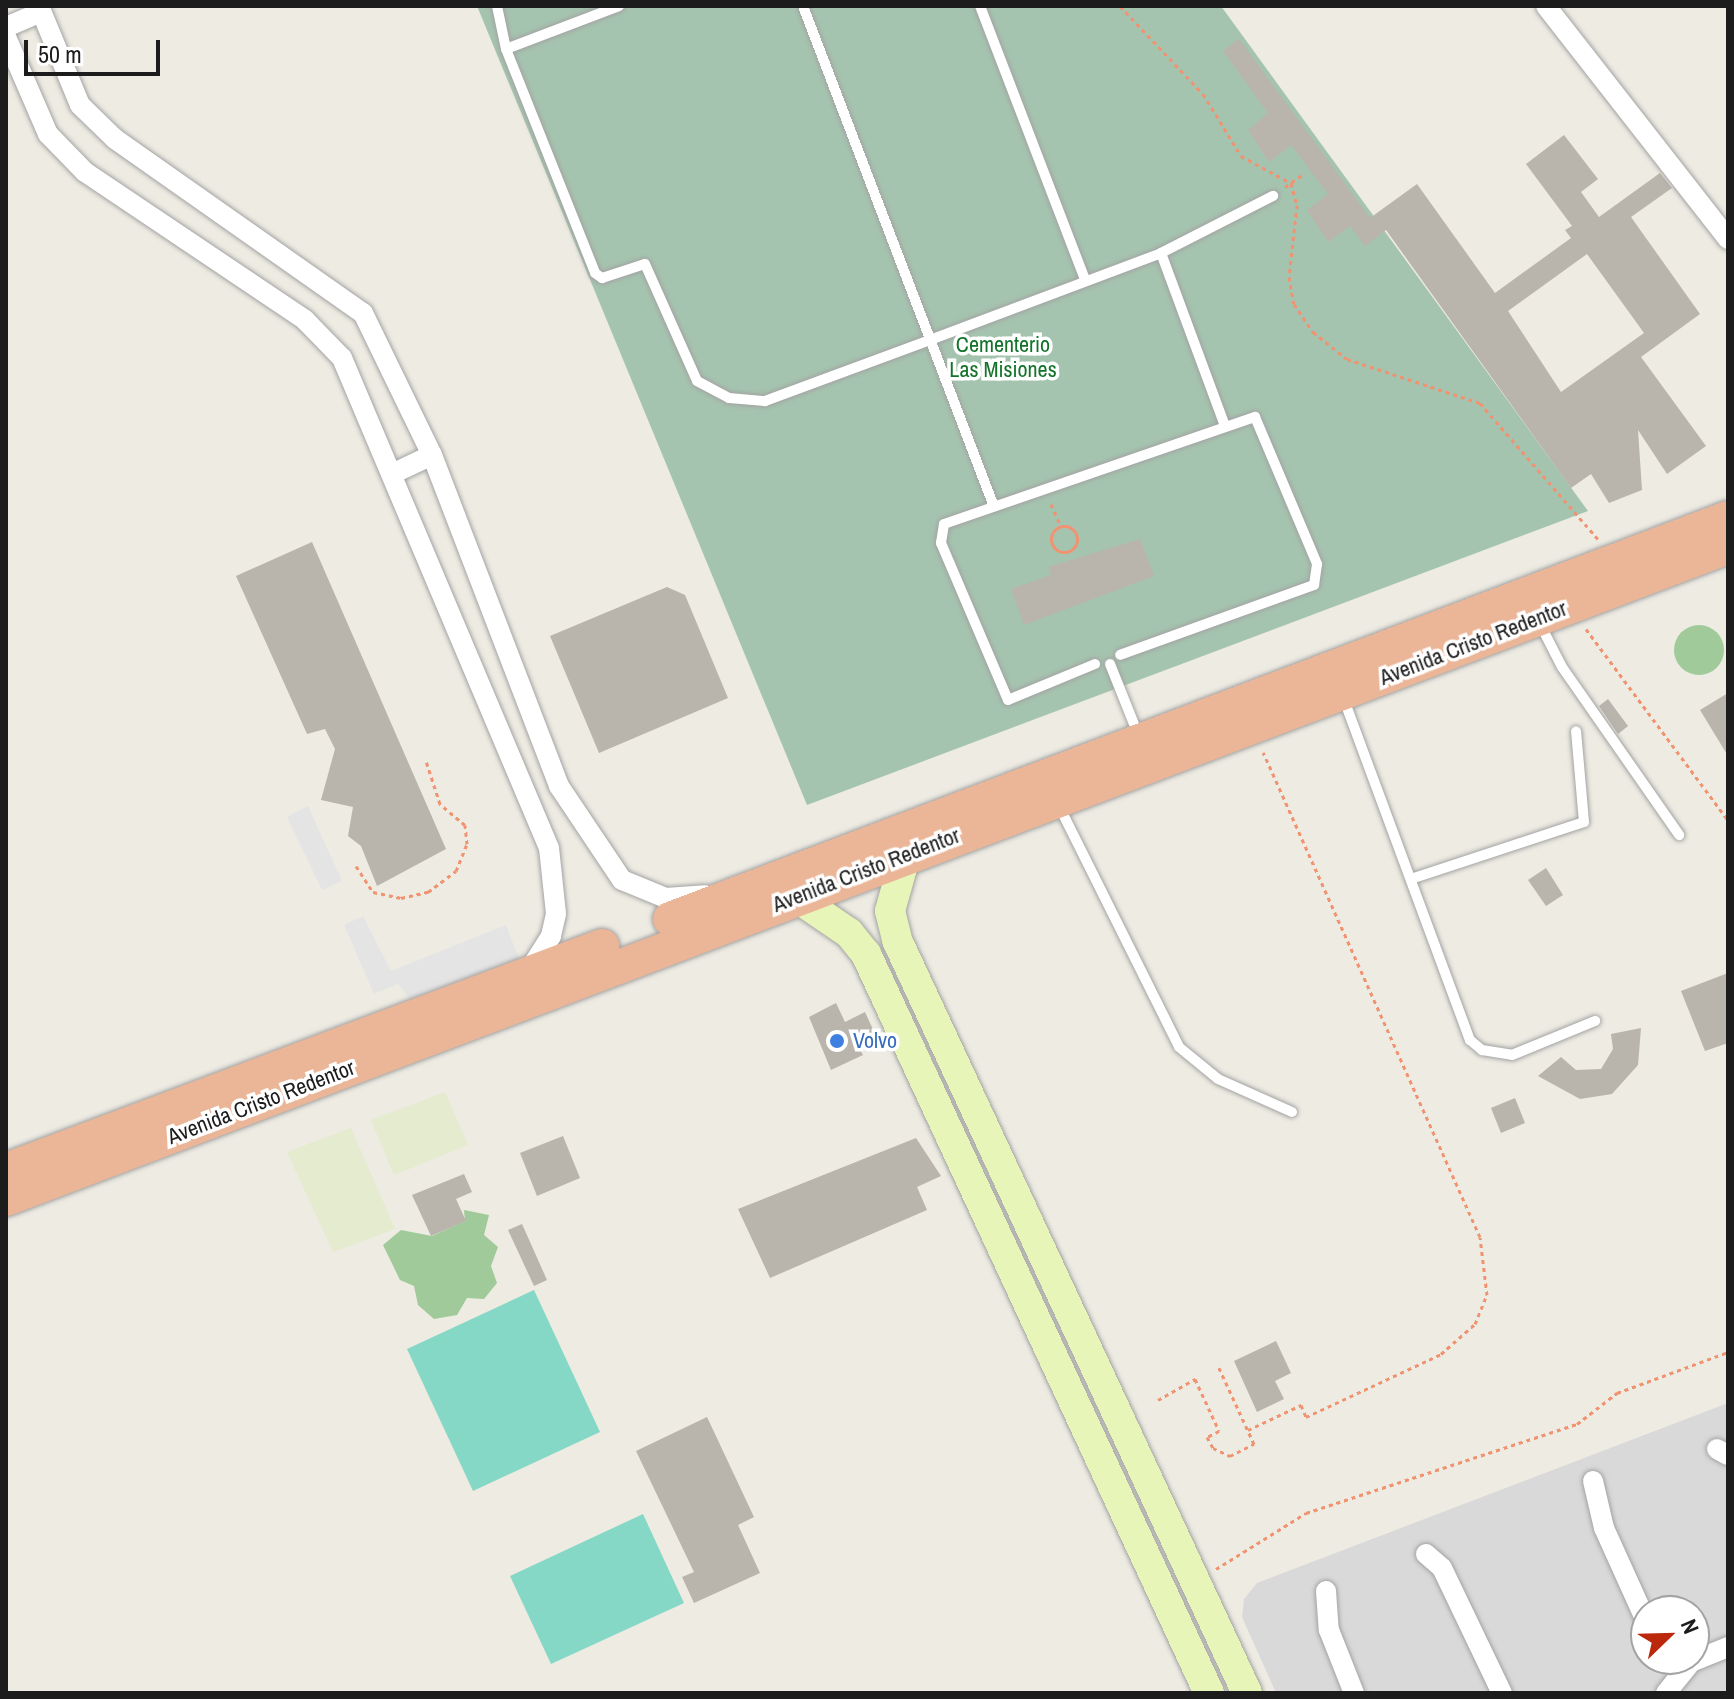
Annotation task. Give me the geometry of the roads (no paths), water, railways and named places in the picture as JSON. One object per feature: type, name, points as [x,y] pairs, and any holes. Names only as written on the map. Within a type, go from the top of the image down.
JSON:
[{"type":"highway","name":"Avenida Cristo Redentor","points":[[6,1170],[1728,518]]},
{"type":"highway","name":"Avenida Cristo Redentor","points":[[6,1199],[906,854],[1728,547]]},
{"type":"main road","points":[[906,854],[890,911],[897,940],[1247,1693]]},
{"type":"main road","points":[[796,897],[849,933],[866,954],[1209,1693]]},
{"type":"main road","points":[[866,954],[897,940]]},
{"type":"main road","points":[[1163,1592],[1195,1583]]},
{"type":"street","points":[[1546,6],[1728,239]]},
{"type":"street","points":[[6,27],[40,9],[80,105],[115,139],[353,300],[376,333],[432,455],[536,734],[559,786],[622,880],[666,898],[729,895]]},
{"type":"street","points":[[6,37],[48,134],[85,172],[330,340],[392,474],[549,848],[557,891],[551,936],[525,974]]},
{"type":"street","points":[[392,474],[432,455]]},
{"type":"street","points":[[508,748],[526,752],[536,734]]},
{"type":"street","points":[[530,802],[539,775],[559,786]]},
{"type":"street","points":[[1593,1481],[1604,1528],[1634,1595]]},
{"type":"street","points":[[1426,1554],[1442,1568],[1502,1693]]},
{"type":"street","points":[[1326,1591],[1329,1630],[1354,1693]]},
{"type":"street","points":[[1672,1689],[1691,1662],[1728,1647]]},
{"type":"lane","points":[[497,6],[506,49],[595,273],[602,278],[639,263],[649,269],[705,389],[765,401],[1161,253],[1273,196]]},
{"type":"lane","points":[[506,49],[619,6]]},
{"type":"lane","points":[[803,6],[993,504]]},
{"type":"lane","points":[[980,6],[1085,279]]},
{"type":"lane","points":[[1161,253],[1224,423]]},
{"type":"lane","points":[[1095,664],[1016,700],[1001,693],[939,534],[944,524],[1224,423],[1247,416],[1262,422],[1317,564],[1314,585],[1120,655]]},
{"type":"lane","points":[[1538,619],[1562,667],[1679,835]]},
{"type":"lane","points":[[1110,664],[1140,740]]},
{"type":"lane","points":[[1341,693],[1470,1040],[1482,1050],[1512,1055],[1595,1021]]},
{"type":"lane","points":[[1411,879],[1584,822],[1576,731]]},
{"type":"lane","points":[[1056,799],[1179,1047],[1218,1079],[1292,1112]]},
{"type":"place","name":"Volvo","points":[[837,1041]]},
{"type":"park label","name":"Cementerio Las Misiones","points":[[1003,356]]}]
